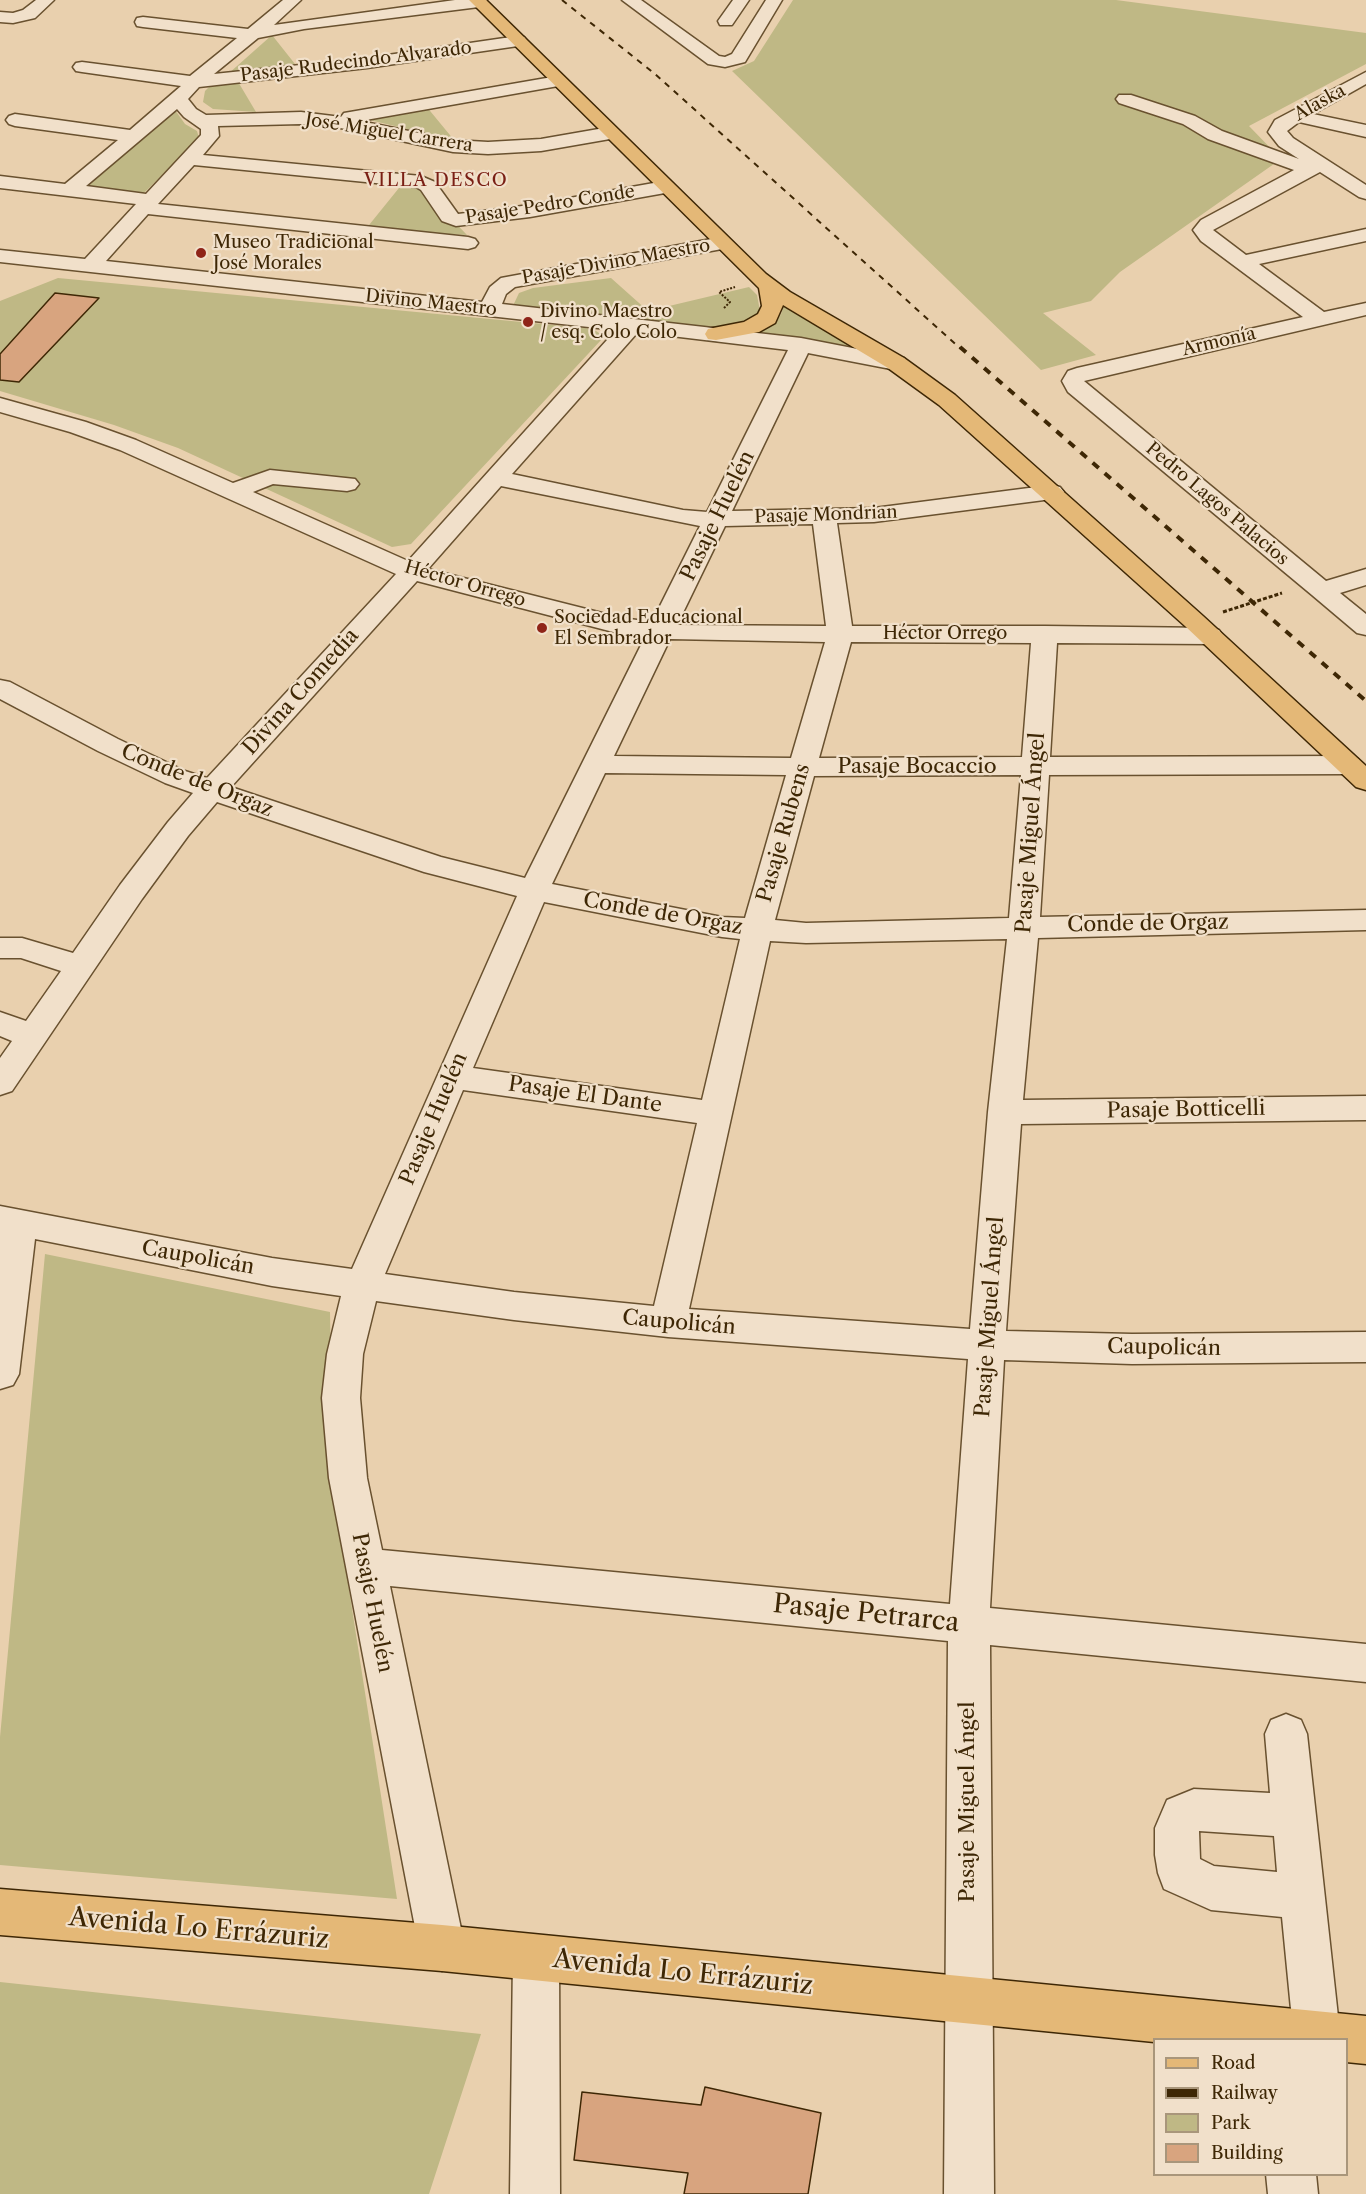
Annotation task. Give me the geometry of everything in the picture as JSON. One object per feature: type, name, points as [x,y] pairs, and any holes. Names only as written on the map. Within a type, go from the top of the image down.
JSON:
[{"type":"main road","points":[[478,1],[764,283],[896,363],[947,400],[1052,492],[1357,773]]},
{"type":"main road","points":[[716,334],[751,327],[767,318],[774,306],[764,283]]},
{"type":"main road","name":"Avenida Lo Errázuriz","points":[[0,1912],[442,1948],[1290,2036],[1328,2038]]},
{"type":"main road","name":"Avenida Lo Errázuriz","points":[[1348,2039],[1366,2040]]},
{"type":"street","points":[[2,19],[29,14],[46,0]]},
{"type":"street","points":[[70,190],[293,0]]},
{"type":"street","points":[[630,0],[714,60],[725,62],[739,58],[774,0]]},
{"type":"street","points":[[726,21],[741,0]]},
{"type":"street","points":[[143,22],[251,34],[295,25],[478,1]]},
{"type":"street","name":"Pasaje Rudecindo Alvarado","points":[[82,67],[186,90],[518,41]]},
{"type":"street","name":"Alaska","points":[[1316,166],[1277,132],[1282,124],[1366,77]]},
{"type":"street","points":[[331,120],[558,81]]},
{"type":"street","points":[[90,266],[210,136],[211,129],[190,113],[186,90]]},
{"type":"street","points":[[1125,99],[1189,120],[1215,135],[1316,166],[1366,193]]},
{"type":"street","points":[[1296,116],[1366,130]]},
{"type":"street","name":"José Miguel Carrera","points":[[202,121],[302,118],[331,120],[453,146],[488,148],[541,145],[610,133]]},
{"type":"street","points":[[15,120],[133,136]]},
{"type":"street","name":"Pasaje Pedro Conde","points":[[189,159],[417,181],[428,186],[449,217],[456,220],[536,210],[665,187]]},
{"type":"street","points":[[1316,166],[1208,224],[1203,230],[1208,237],[1320,319]]},
{"type":"street","points":[[0,182],[70,190],[146,204],[468,243]]},
{"type":"street","points":[[1242,262],[1366,235]]},
{"type":"street","name":"Pasaje Divino Maestro","points":[[490,309],[497,291],[508,282],[722,243]]},
{"type":"street","name":"Divino Maestro","points":[[2,259],[90,266],[716,334],[801,345],[896,363]]},
{"type":"street","name":"Armonía","points":[[1074,378],[1085,373],[1366,309]]},
{"type":"street","name":"Divina Comedia","points":[[0,1083],[154,860],[211,791],[412,572],[632,325]]},
{"type":"street","name":"Pasaje Huelén","points":[[442,1948],[348,1478],[341,1398],[349,1334],[362,1286],[534,890],[801,345]]},
{"type":"street","name":"Pedro Lagos Palacios","points":[[1074,378],[1076,387],[1366,627]]},
{"type":"street","name":"Héctor Orrego","points":[[0,405],[99,434],[412,572],[602,622],[661,632],[1046,634],[1202,629]]},
{"type":"street","points":[[232,492],[270,477],[347,484]]},
{"type":"street","name":"Pasaje Mondrian","points":[[495,478],[683,517],[717,519],[824,518],[900,513],[1052,492]]},
{"type":"street","name":"Pasaje Rubens","points":[[668,1322],[757,931],[840,633],[824,518]]},
{"type":"street","points":[[1321,590],[1366,577]]},
{"type":"street","name":"Pasaje Miguel Ángel","points":[[969,2194],[967,2001],[969,1624],[1005,1112],[1024,927],[1046,634]]},
{"type":"street","name":"Conde de Orgaz","points":[[0,688],[117,750],[211,791],[434,865],[534,890],[722,927],[806,933],[1366,920]]},
{"type":"street","name":"Pasaje Bocaccio","points":[[595,764],[803,767],[1036,766],[1357,773]]},
{"type":"street","points":[[0,948],[22,948],[80,966]]},
{"type":"street","points":[[0,1023],[32,1037]]},
{"type":"street","name":"Pasaje El Dante","points":[[453,1077],[717,1114]]},
{"type":"street","name":"Pasaje Botticelli","points":[[1005,1112],[1366,1108]]},
{"type":"street","points":[[0,1374],[9,1221]]},
{"type":"street","name":"Caupolicán","points":[[9,1221],[183,1256],[362,1286],[514,1306],[668,1322],[827,1335],[987,1344],[1132,1349],[1366,1347]]},
{"type":"street","name":"Pasaje Petrarca","points":[[365,1566],[1366,1663]]},
{"type":"street","points":[[1286,1734],[1303,1897],[1290,2036]]},
{"type":"street","points":[[1295,1816],[1194,1810],[1182,1815],[1177,1828],[1177,1855],[1180,1873],[1211,1888],[1303,1897]]},
{"type":"street","points":[[535,2194],[536,1958]]},
{"type":"street","points":[[1291,2176],[1293,2194]]},
{"type":"path","points":[[670,329],[693,310],[717,311],[726,307],[730,302],[719,292],[764,283]]},
{"type":"path","points":[[1202,629],[1286,592],[1321,590]]},
{"type":"green space","points":[[793,0],[1116,0],[1366,33],[1366,64],[1249,126],[1281,159],[1120,272],[1091,301],[1043,313],[1096,355],[1041,370],[732,71],[754,61]]},
{"type":"green space","points":[[272,35],[295,64],[228,74]]},
{"type":"green space","points":[[237,80],[256,112],[213,109],[203,102],[205,91],[213,83]]},
{"type":"green space","points":[[426,106],[454,140],[361,118]]},
{"type":"green space","points":[[175,110],[185,124],[197,131],[199,138],[144,193],[87,187]]},
{"type":"green space","points":[[403,183],[419,185],[467,235],[448,234],[438,237],[365,230]]},
{"type":"green space","points":[[58,278],[585,328],[596,331],[602,335],[602,339],[411,544],[392,547],[178,448],[114,425],[0,391],[0,301]]},
{"type":"green space","points":[[611,278],[648,311],[749,287],[757,295],[760,311],[754,319],[727,332],[511,310],[519,293],[533,288]]},
{"type":"green space","points":[[783,304],[858,347],[848,348],[756,334],[777,321]]},
{"type":"green space","points":[[45,1254],[330,1312],[333,1486],[397,1899],[0,1865],[0,1737]]},
{"type":"green space","points":[[0,1982],[481,2034],[429,2194],[0,2194]]},
{"type":"building","points":[[55,293],[99,298],[19,382],[0,380],[0,354]]},
{"type":"building","points":[[705,2087],[821,2113],[808,2194],[684,2194],[688,2173],[574,2160],[582,2092],[701,2105]]},
{"type":"railway","points":[[562,0],[655,74],[961,349]]},
{"type":"railway","points":[[960,347],[1366,701]]},
{"type":"place","name":"Museo Tradicional José Morales","points":[[201,253]]},
{"type":"place","name":"Divino Maestro / esq. Colo Colo","points":[[528,322]]},
{"type":"place","name":"Sociedad Educacional El Sembrador","points":[[542,628]]},
{"type":"district","name":"VILLA DESCO","points":[[436,181]]}]
